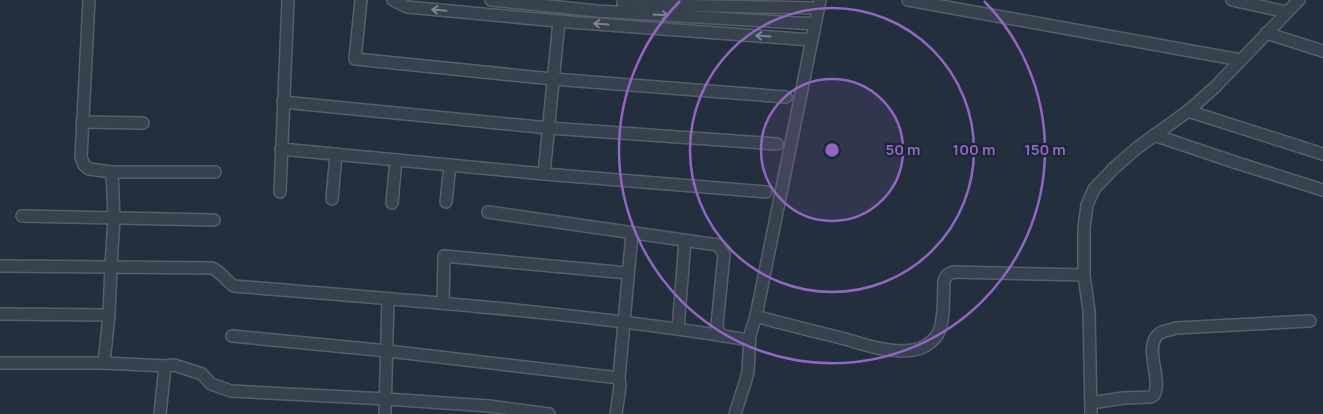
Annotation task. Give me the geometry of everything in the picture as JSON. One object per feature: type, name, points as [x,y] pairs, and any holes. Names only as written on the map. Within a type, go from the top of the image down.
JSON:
[{"type":"street","points":[[89,0],[82,122],[81,157],[84,165],[89,169],[112,172],[215,172]]},
{"type":"street","points":[[280,192],[280,149],[288,0]]},
{"type":"street","points":[[361,0],[355,59],[553,79],[786,97]]},
{"type":"street","points":[[392,0],[407,7],[559,21],[812,40]]},
{"type":"street","points":[[490,0],[597,11],[815,24]]},
{"type":"street","points":[[908,0],[1241,60]]},
{"type":"street","points":[[1232,0],[1287,12]]},
{"type":"street","points":[[1299,0],[1214,88],[1188,111],[1137,148],[1094,189],[1087,205],[1084,228],[1084,275],[1089,311],[1091,408],[1116,399],[1151,397],[1154,395],[1157,388],[1153,357],[1154,342],[1156,337],[1165,331],[1176,328],[1310,321]]},
{"type":"street","points":[[623,3],[654,5],[819,4],[756,316],[749,340],[748,372],[735,414]]},
{"type":"street","points":[[544,174],[559,21]]},
{"type":"street","points":[[1266,33],[1323,50]]},
{"type":"street","points":[[283,102],[549,128],[777,144]]},
{"type":"street","points":[[1188,111],[1323,154]]},
{"type":"street","points":[[82,122],[143,123]]},
{"type":"street","points":[[1154,135],[1323,190]]},
{"type":"street","points":[[280,149],[544,174],[766,192]]},
{"type":"street","points":[[332,198],[336,154]]},
{"type":"street","points":[[392,203],[396,160]]},
{"type":"street","points":[[446,202],[450,165]]},
{"type":"street","points":[[104,363],[109,315],[114,218],[112,172]]},
{"type":"street","points":[[488,212],[718,245],[724,254],[718,325],[719,335]]},
{"type":"street","points":[[22,216],[214,220]]},
{"type":"street","points":[[616,414],[620,386],[618,378],[632,233]]},
{"type":"street","points":[[678,329],[685,240]]},
{"type":"street","points":[[443,303],[444,256],[628,273]]},
{"type":"street","points":[[0,266],[212,268],[234,286],[482,306],[678,329],[749,340]]},
{"type":"street","points":[[756,316],[874,347],[897,351],[912,350],[925,346],[938,334],[942,324],[944,281],[947,275],[953,272],[1084,275]]},
{"type":"street","points":[[386,414],[388,298]]},
{"type":"street","points":[[0,314],[109,315]]},
{"type":"street","points":[[232,336],[388,351],[618,378]]},
{"type":"street","points":[[0,363],[174,365],[202,374],[211,384],[231,391],[489,406],[549,414]]},
{"type":"street","points":[[160,414],[165,366]]}]
